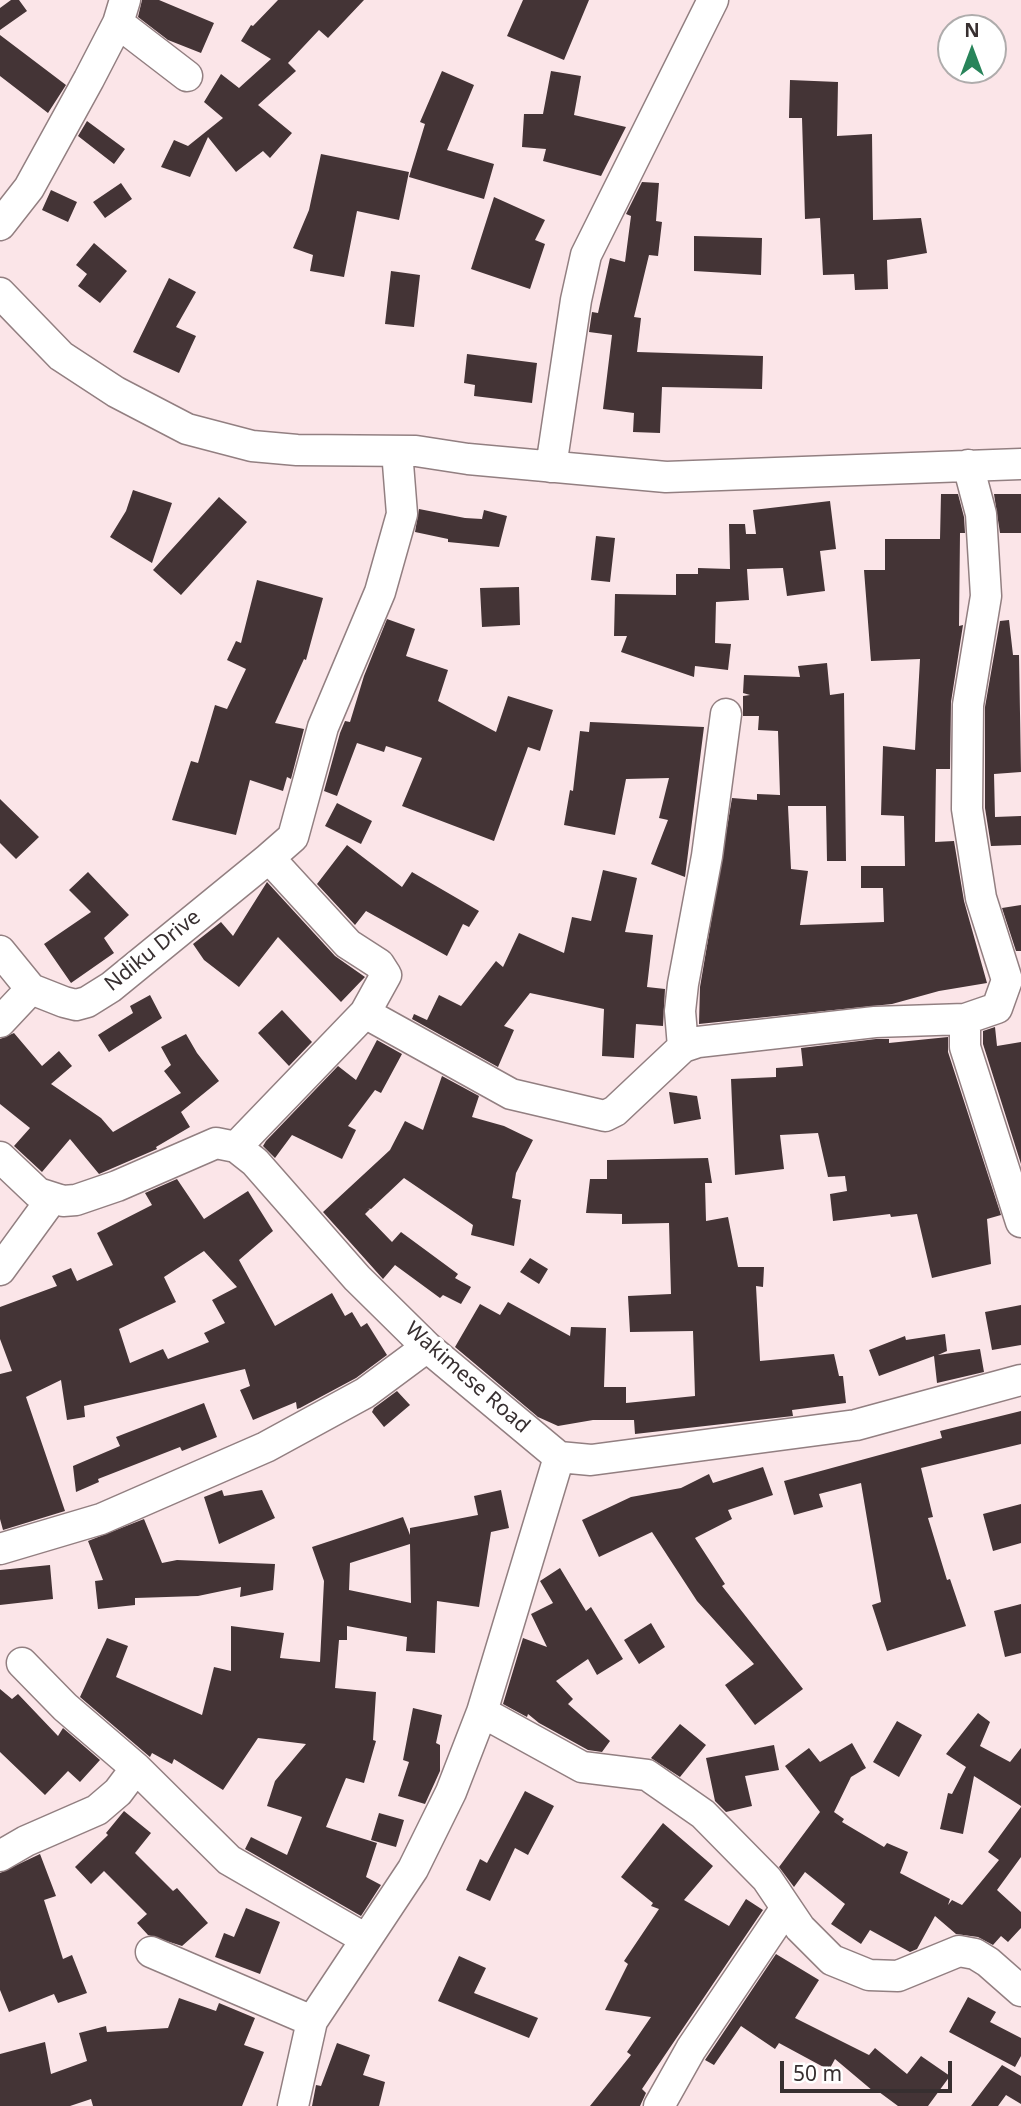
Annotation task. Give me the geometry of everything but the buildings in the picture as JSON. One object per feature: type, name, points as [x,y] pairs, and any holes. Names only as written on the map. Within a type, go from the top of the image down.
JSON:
[{"type":"street","points":[[551,467],[576,300],[586,255],[713,0]]},
{"type":"street","points":[[0,225],[29,188],[121,12],[187,76]]},
{"type":"street","points":[[0,293],[61,356],[116,392],[187,429],[214,438],[263,447],[397,451],[666,477],[1021,464]]},
{"type":"street","points":[[0,1157],[38,1193],[51,1200],[63,1202],[88,1196],[216,1143],[236,1147],[365,1013],[386,975],[379,964],[348,944],[269,858],[293,837],[323,727],[380,593],[402,514],[397,451]]},
{"type":"street","points":[[365,1013],[511,1094],[605,1116],[615,1111],[683,1046],[773,1032],[824,1030],[876,1022],[965,1018],[997,1008],[1007,980],[981,898],[967,809],[968,705],[986,596],[981,514],[968,465]]},
{"type":"street","points":[[683,1046],[680,1011],[683,984],[707,856],[726,714]]},
{"type":"street","name":"Ndiku Drive","points":[[0,951],[31,989],[64,1002],[87,1002],[111,988],[269,858]]},
{"type":"street","points":[[0,1022],[31,989]]},
{"type":"street","points":[[965,1018],[965,1047],[1021,1222]]},
{"type":"street","name":"Wakimese Road","points":[[236,1147],[255,1162],[356,1278],[427,1347],[559,1457]]},
{"type":"street","points":[[0,1270],[51,1200]]},
{"type":"street","points":[[0,1549],[102,1519],[266,1447],[365,1393],[427,1347]]},
{"type":"street","points":[[293,2106],[312,2021],[364,1938],[413,1869],[451,1792],[482,1712],[559,1457],[591,1460],[856,1425],[1021,1381]]},
{"type":"street","points":[[22,1663],[65,1707],[136,1768],[229,1860],[364,1938]]},
{"type":"street","points":[[482,1712],[582,1767],[647,1775],[703,1814],[767,1879],[800,1927],[832,1960],[869,1975],[898,1976],[959,1951],[975,1954],[988,1962],[1021,1991]]},
{"type":"street","points":[[0,1856],[26,1841],[96,1810],[118,1791],[136,1768]]},
{"type":"street","points":[[659,2106],[691,2049],[786,1908]]},
{"type":"street","points":[[151,1952],[312,2021]]}]
